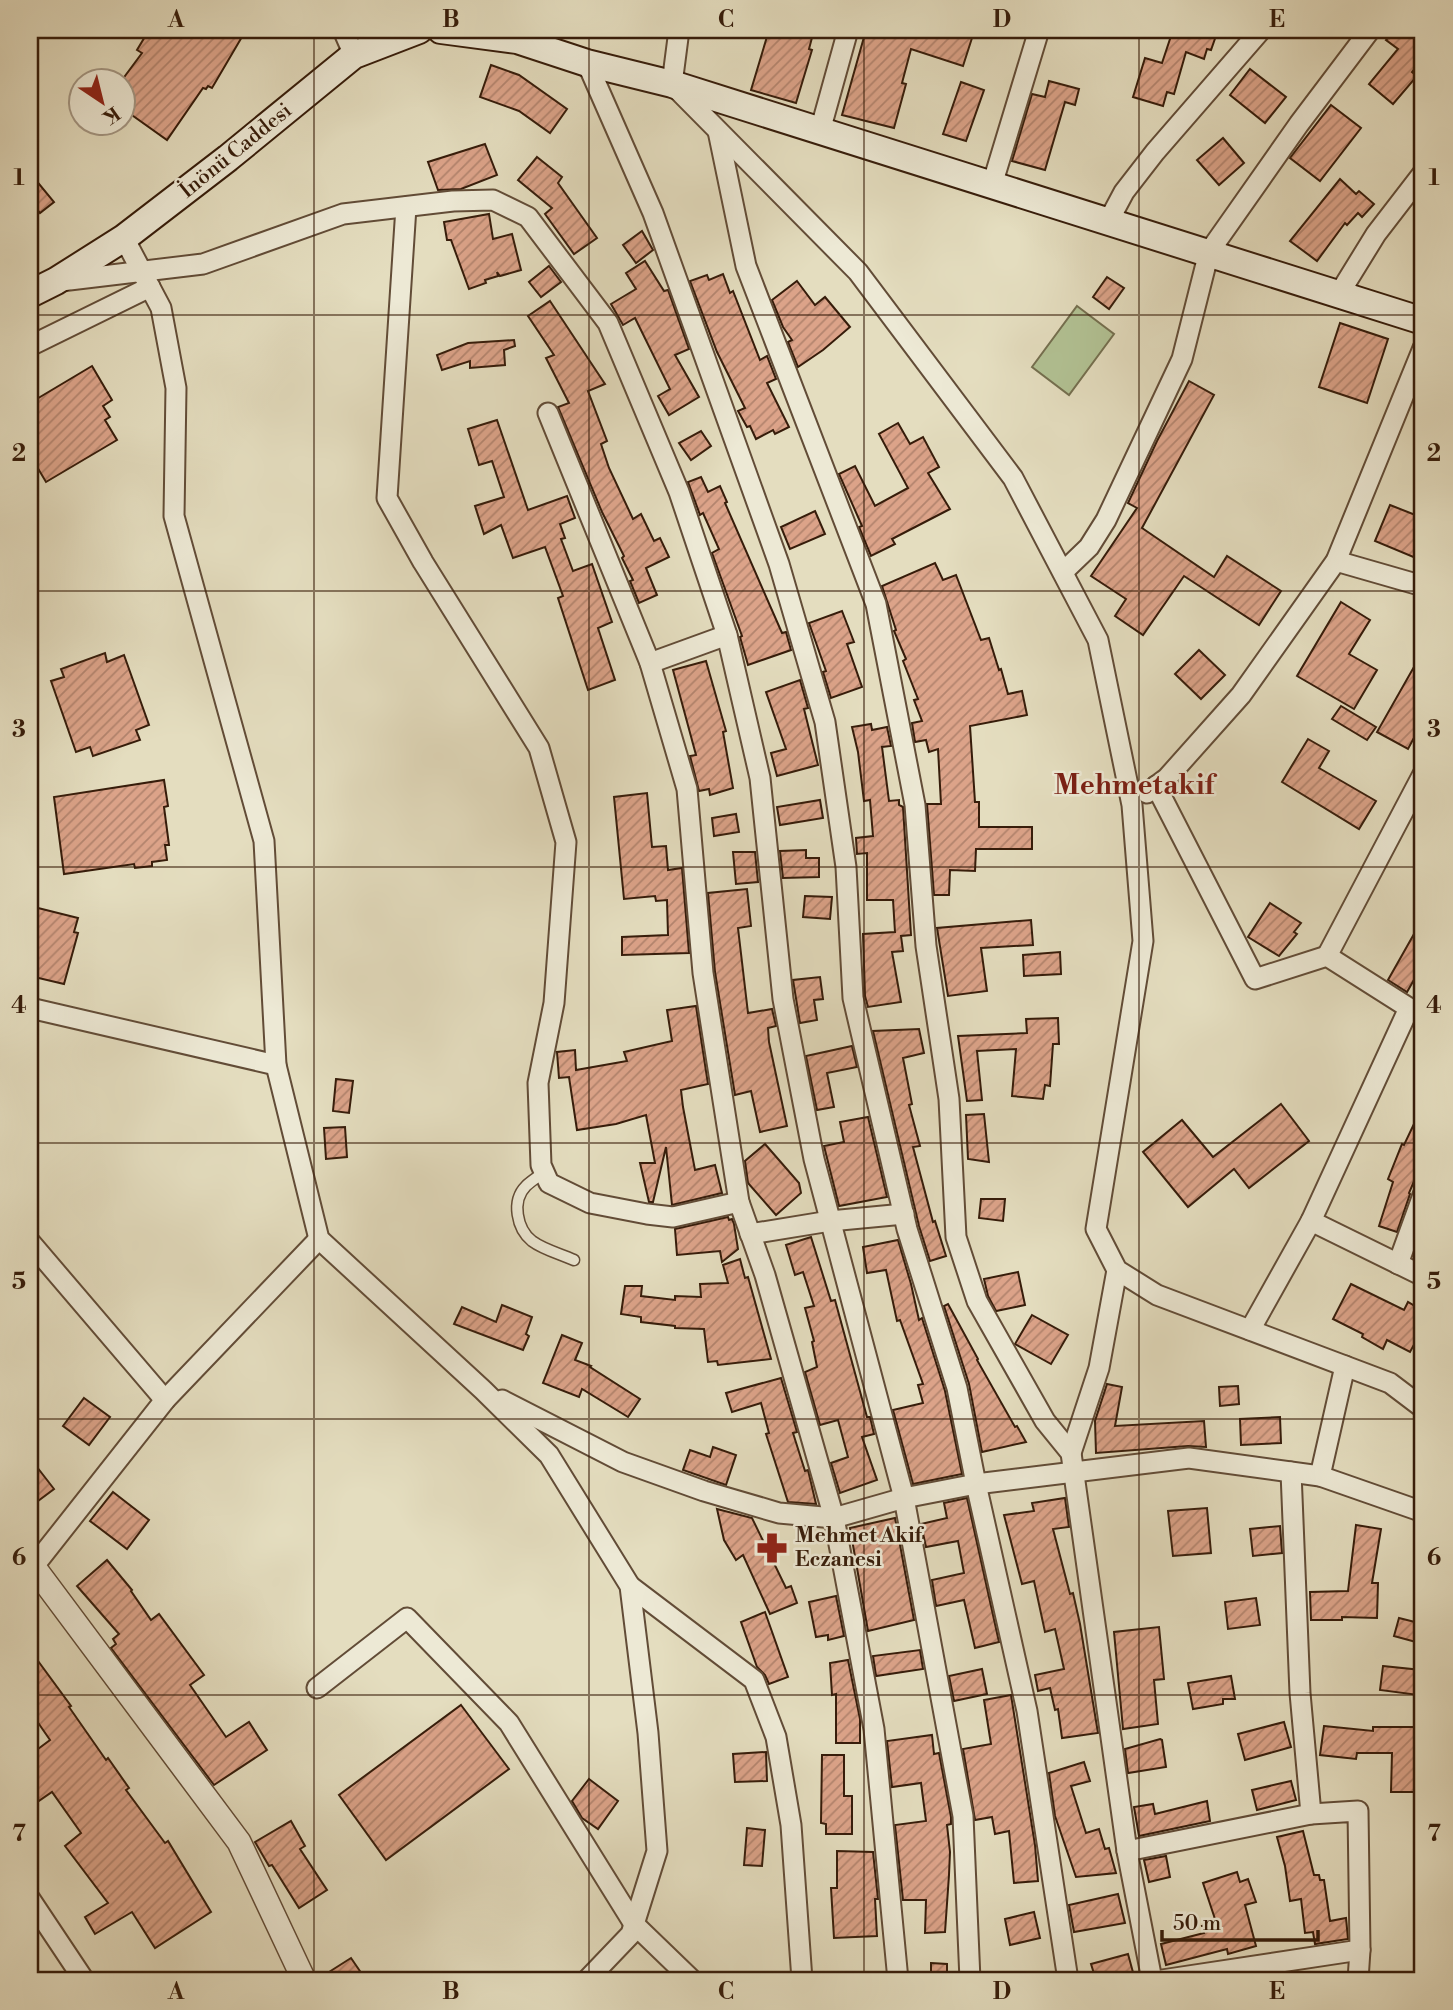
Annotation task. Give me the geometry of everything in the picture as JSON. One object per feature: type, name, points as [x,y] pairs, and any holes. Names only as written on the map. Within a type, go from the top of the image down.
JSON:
[{"type":"main road","name":"İnönü Caddesi","points":[[30,292],[56,281],[124,239],[354,55],[419,30]]},
{"type":"main road","points":[[441,30],[517,40],[587,64],[672,84],[1423,321]]},
{"type":"street","points":[[343,30],[354,55]]},
{"type":"street","points":[[679,30],[672,84],[858,272],[1013,478],[1098,640],[1132,805],[1143,941],[1096,1229],[1117,1270],[1157,1296],[1390,1383],[1423,1408]]},
{"type":"street","points":[[820,131],[848,30]]},
{"type":"street","points":[[992,185],[1039,30]]},
{"type":"street","points":[[1108,222],[1124,192],[1261,30]]},
{"type":"street","points":[[1063,572],[1089,547],[1106,520],[1182,359],[1209,252],[1298,124],[1370,30]]},
{"type":"street","points":[[587,64],[658,226],[779,564],[825,722],[846,867],[853,998],[904,1214],[957,1388],[1027,1711],[1068,1980]]},
{"type":"street","points":[[718,131],[746,266],[876,604],[915,805],[926,946],[949,1099],[956,1237],[977,1301],[1045,1421],[1071,1453],[1127,1851],[1152,1980]]},
{"type":"street","points":[[1339,294],[1376,234],[1423,173]]},
{"type":"street","points":[[56,281],[146,279],[203,264],[343,214],[453,201],[493,200],[528,217],[608,323],[679,492],[727,635],[760,778],[783,999],[814,1160],[904,1498],[963,1816],[970,1980]]},
{"type":"street","points":[[406,207],[387,498],[539,748],[566,842],[554,1003],[538,1083],[541,1165],[549,1183],[590,1203],[647,1214],[673,1217],[739,1202]]},
{"type":"street","points":[[124,239],[161,308],[176,388],[174,516],[264,841],[276,1065],[320,1239],[549,1455],[630,1586],[754,1680],[776,1737],[791,1825],[802,1980]]},
{"type":"street","points":[[30,346],[146,279]]},
{"type":"street","points":[[1132,805],[1167,778],[1241,695],[1336,561],[1423,348]]},
{"type":"street","points":[[548,413],[650,663],[687,789],[703,973],[739,1202],[765,1275],[834,1518],[874,1730],[898,1980]]},
{"type":"street","points":[[1336,561],[1423,586]]},
{"type":"street","points":[[650,663],[727,635]]},
{"type":"street","points":[[1156,786],[1255,979],[1327,956],[1423,775]]},
{"type":"street","points":[[1250,1330],[1311,1222],[1416,1004],[1327,956]]},
{"type":"street","points":[[30,1007],[276,1065]]},
{"type":"street","points":[[1398,1264],[1423,1195]]},
{"type":"street","points":[[750,1234],[904,1214]]},
{"type":"street","points":[[1311,1222],[1423,1276]]},
{"type":"street","points":[[304,1980],[239,1842],[31,1567],[164,1400],[320,1239]]},
{"type":"street","points":[[30,1242],[164,1400]]},
{"type":"street","points":[[1071,1453],[1099,1368],[1117,1270]]},
{"type":"street","points":[[1320,1476],[1345,1366]]},
{"type":"street","points":[[483,1390],[623,1462],[704,1491],[779,1513],[834,1518],[904,1498],[976,1484],[1189,1458],[1320,1476],[1423,1512]]},
{"type":"street","points":[[1291,1472],[1300,1693],[1311,1814]]},
{"type":"street","points":[[587,1980],[631,1934],[657,1851],[648,1733],[630,1586]]},
{"type":"street","points":[[317,1688],[407,1618],[509,1723],[634,1924],[692,1980]]},
{"type":"street","points":[[1127,1851],[1311,1814],[1358,1811],[1358,1980]]},
{"type":"street","points":[[30,1899],[85,1980]]},
{"type":"street","points":[[1162,1980],[1360,1950]]},
{"type":"lane","points":[[544,1172],[521,1193],[518,1219],[534,1243],[574,1260]]},
{"type":"green space","points":[[1077,306],[1114,334],[1069,395],[1032,367]]},
{"type":"building","points":[[149,30],[246,30],[212,88],[203,88],[167,140],[136,118],[136,66],[132,66],[142,53],[137,50]]},
{"type":"building","points":[[769,30],[814,30],[809,49],[812,50],[796,103],[751,90]]},
{"type":"building","points":[[866,30],[948,30],[972,38],[963,66],[911,49],[902,83],[906,84],[894,128],[842,115]]},
{"type":"building","points":[[1173,30],[1218,30],[1211,50],[1207,49],[1204,59],[1186,52],[1174,94],[1167,92],[1163,106],[1133,97],[1145,58],[1162,63]]},
{"type":"building","points":[[1395,30],[1423,30],[1423,58],[1412,72],[1417,76],[1393,104],[1369,84],[1398,49],[1386,40]]},
{"type":"building","points":[[491,65],[519,75],[567,109],[550,133],[519,111],[480,97]]},
{"type":"building","points":[[1250,69],[1286,97],[1265,123],[1230,95]]},
{"type":"building","points":[[1049,81],[1079,89],[1075,105],[1065,102],[1045,170],[1012,161],[1032,94],[1045,97]]},
{"type":"building","points":[[961,82],[984,90],[966,141],[943,134]]},
{"type":"building","points":[[1331,105],[1361,128],[1320,181],[1290,158]]},
{"type":"building","points":[[1223,138],[1244,163],[1219,185],[1197,160]]},
{"type":"building","points":[[485,144],[497,175],[461,189],[438,190],[428,162]]},
{"type":"building","points":[[537,157],[562,177],[558,183],[597,238],[574,254],[545,214],[552,208],[518,180]]},
{"type":"building","points":[[30,173],[54,202],[40,213],[30,200]]},
{"type":"building","points":[[1340,179],[1356,194],[1359,191],[1374,204],[1362,217],[1358,213],[1347,225],[1345,223],[1317,261],[1290,241]]},
{"type":"building","points":[[489,214],[493,239],[512,234],[521,270],[500,276],[497,272],[498,276],[469,289],[451,240],[447,240],[444,222]]},
{"type":"building","points":[[642,231],[653,250],[636,263],[623,245]]},
{"type":"building","points":[[645,261],[664,291],[668,290],[689,349],[675,355],[699,397],[669,415],[658,396],[670,389],[635,318],[623,325],[611,304],[636,289],[626,273]]},
{"type":"building","points":[[549,266],[561,282],[541,297],[529,282]]},
{"type":"building","points":[[723,274],[730,293],[733,291],[760,360],[767,356],[776,379],[767,383],[789,427],[775,434],[773,430],[756,439],[738,411],[745,408],[717,352],[690,281],[707,275],[709,280]]},
{"type":"building","points":[[1107,277],[1124,288],[1109,309],[1093,297]]},
{"type":"building","points":[[797,281],[815,305],[825,297],[850,327],[798,367],[788,342],[792,340],[783,327],[772,300]]},
{"type":"building","points":[[550,301],[605,384],[588,391],[607,441],[601,444],[609,468],[633,519],[641,514],[654,541],[660,538],[669,557],[646,568],[657,595],[639,603],[630,581],[633,580],[622,558],[624,556],[602,512],[558,407],[569,403],[546,358],[554,355],[528,316]]},
{"type":"building","points":[[1340,323],[1388,339],[1367,403],[1319,387]]},
{"type":"building","points":[[514,340],[515,346],[504,350],[505,365],[470,368],[470,361],[442,370],[437,355],[468,343]]},
{"type":"building","points":[[92,366],[112,400],[103,406],[110,417],[105,420],[117,440],[46,482],[30,455],[30,403]]},
{"type":"building","points":[[1189,381],[1214,395],[1142,528],[1214,577],[1227,556],[1281,591],[1259,625],[1184,576],[1143,635],[1115,616],[1126,599],[1091,576],[1137,508],[1128,503]]},
{"type":"building","points":[[497,420],[528,510],[567,496],[575,518],[560,524],[565,538],[561,539],[573,571],[592,564],[612,622],[598,628],[615,680],[588,690],[558,598],[563,596],[545,547],[513,558],[501,525],[484,534],[475,506],[504,497],[492,461],[479,465],[468,429]]},
{"type":"building","points":[[898,423],[910,444],[923,437],[939,467],[928,473],[950,509],[892,539],[895,544],[871,556],[859,527],[862,526],[839,474],[855,466],[875,506],[908,488],[879,434]]},
{"type":"building","points":[[701,431],[711,446],[691,460],[679,443]]},
{"type":"building","points":[[701,477],[708,492],[720,486],[782,633],[786,632],[791,650],[748,665],[740,637],[742,636],[712,553],[719,549],[703,513],[700,515],[688,482]]},
{"type":"building","points":[[1390,505],[1423,518],[1423,561],[1375,541]]},
{"type":"building","points":[[815,511],[825,534],[790,549],[781,527]]},
{"type":"building","points":[[935,563],[943,580],[956,575],[981,640],[989,638],[1008,694],[1022,691],[1027,715],[970,726],[975,802],[979,802],[979,827],[1032,827],[1032,849],[976,849],[975,871],[950,870],[949,895],[934,895],[927,804],[941,804],[938,749],[929,752],[926,740],[915,742],[912,723],[922,721],[914,700],[918,699],[903,661],[906,659],[894,631],[896,630],[882,586]]},
{"type":"building","points":[[1341,602],[1370,620],[1349,654],[1377,670],[1354,709],[1297,676]]},
{"type":"building","points":[[842,611],[854,642],[847,644],[862,687],[831,698],[823,672],[826,671],[809,623]]},
{"type":"building","points":[[1199,650],[1225,675],[1201,699],[1175,674]]},
{"type":"building","points":[[1423,651],[1423,721],[1408,749],[1377,732]]},
{"type":"building","points":[[105,653],[107,662],[124,655],[149,725],[136,730],[140,740],[93,756],[90,747],[76,752],[51,681],[64,677],[61,669]]},
{"type":"building","points":[[706,661],[726,731],[723,732],[733,788],[710,795],[709,789],[699,791],[690,756],[696,755],[673,670]]},
{"type":"building","points":[[800,680],[818,765],[777,776],[771,753],[786,749],[766,692]]},
{"type":"building","points":[[1341,706],[1376,727],[1367,740],[1332,719]]},
{"type":"building","points":[[871,724],[872,730],[887,727],[891,746],[882,747],[889,801],[899,800],[899,805],[903,807],[911,935],[901,936],[903,951],[892,952],[901,1002],[868,1007],[865,996],[863,934],[895,932],[893,900],[867,900],[867,853],[857,854],[856,838],[873,836],[870,800],[864,801],[852,727]]},
{"type":"building","points":[[1308,739],[1329,751],[1319,768],[1376,801],[1359,829],[1282,782]]},
{"type":"building","points":[[164,780],[168,806],[164,807],[169,845],[165,845],[167,860],[152,862],[152,866],[135,868],[134,864],[64,874],[54,797]]},
{"type":"building","points":[[647,793],[652,847],[666,846],[668,870],[682,868],[689,953],[622,955],[622,937],[668,935],[667,900],[656,901],[655,896],[624,899],[614,797]]},
{"type":"building","points":[[820,800],[823,818],[780,825],[777,807]]},
{"type":"building","points":[[736,814],[739,832],[714,836],[712,818]]},
{"type":"building","points":[[806,850],[806,858],[819,858],[819,877],[783,878],[780,851]]},
{"type":"building","points":[[733,852],[755,852],[758,882],[736,884]]},
{"type":"building","points":[[747,889],[751,926],[738,928],[748,1013],[772,1009],[776,1026],[768,1028],[769,1042],[787,1126],[760,1132],[751,1091],[735,1095],[715,972],[708,893]]},
{"type":"building","points":[[805,896],[832,897],[830,919],[803,917]]},
{"type":"building","points":[[1270,903],[1301,923],[1294,932],[1297,934],[1279,956],[1248,937]]},
{"type":"building","points":[[30,906],[78,918],[74,932],[78,933],[64,984],[30,976]]},
{"type":"building","points":[[1423,918],[1423,964],[1407,992],[1388,980]]},
{"type":"building","points":[[1031,920],[1033,945],[981,948],[987,991],[948,996],[937,928]]},
{"type":"building","points":[[1060,952],[1061,974],[1024,976],[1023,955]]},
{"type":"building","points":[[820,977],[823,999],[814,1000],[817,1020],[800,1023],[793,980]]},
{"type":"building","points":[[696,1006],[708,1084],[681,1090],[683,1107],[695,1170],[715,1165],[722,1193],[672,1205],[666,1147],[653,1202],[649,1202],[640,1163],[655,1163],[646,1115],[616,1124],[577,1130],[569,1077],[559,1078],[557,1052],[575,1050],[576,1070],[627,1061],[624,1052],[672,1041],[667,1010]]},
{"type":"building","points":[[1058,1018],[1059,1044],[1053,1044],[1050,1086],[1045,1085],[1043,1099],[1012,1096],[1016,1049],[977,1051],[982,1100],[967,1101],[958,1036],[1027,1033],[1026,1019]]},
{"type":"building","points":[[919,1029],[924,1053],[903,1058],[912,1104],[909,1105],[920,1146],[913,1147],[933,1222],[935,1221],[946,1256],[930,1261],[919,1226],[873,1031]]},
{"type":"building","points":[[852,1046],[857,1067],[827,1073],[834,1107],[817,1110],[806,1056]]},
{"type":"building","points":[[336,1079],[353,1081],[349,1113],[333,1111]]},
{"type":"building","points":[[1281,1104],[1309,1141],[1249,1188],[1234,1169],[1188,1207],[1143,1152],[1182,1120],[1213,1157]]},
{"type":"building","points":[[1423,1105],[1423,1160],[1397,1232],[1379,1226],[1393,1182],[1388,1179],[1402,1144],[1404,1145]]},
{"type":"building","points":[[984,1114],[989,1162],[968,1159],[966,1115]]},
{"type":"building","points":[[868,1117],[887,1197],[839,1206],[824,1146],[844,1142],[840,1122]]},
{"type":"building","points":[[345,1127],[347,1157],[326,1159],[324,1128]]},
{"type":"building","points":[[765,1144],[799,1183],[801,1193],[776,1215],[748,1183],[745,1161]]},
{"type":"building","points":[[981,1199],[1005,1199],[1003,1221],[979,1218]]},
{"type":"building","points":[[728,1217],[734,1224],[738,1249],[722,1262],[720,1251],[677,1255],[675,1229]]},
{"type":"building","points":[[811,1237],[831,1301],[835,1300],[874,1434],[862,1437],[877,1480],[840,1493],[831,1463],[848,1457],[838,1420],[820,1425],[805,1372],[817,1367],[812,1342],[814,1341],[805,1308],[814,1306],[803,1272],[795,1275],[786,1245]]},
{"type":"building","points":[[898,1240],[919,1320],[922,1318],[945,1391],[962,1474],[913,1484],[893,1410],[923,1403],[918,1385],[923,1384],[900,1320],[897,1321],[886,1270],[867,1273],[863,1247]]},
{"type":"building","points":[[740,1259],[745,1278],[748,1277],[771,1359],[718,1365],[717,1361],[708,1362],[704,1329],[675,1328],[641,1322],[641,1317],[621,1314],[625,1286],[642,1286],[641,1296],[675,1300],[675,1296],[701,1297],[700,1284],[728,1283],[723,1265]]},
{"type":"building","points":[[1018,1272],[1025,1305],[996,1311],[988,1296],[984,1279]]},
{"type":"building","points":[[1351,1284],[1404,1310],[1408,1302],[1423,1311],[1423,1328],[1410,1352],[1387,1340],[1383,1349],[1362,1337],[1363,1334],[1333,1319]]},
{"type":"building","points":[[948,1304],[977,1360],[1026,1442],[982,1452],[969,1384],[944,1306]]},
{"type":"building","points":[[502,1305],[532,1317],[526,1334],[529,1336],[523,1350],[454,1324],[462,1307],[496,1322]]},
{"type":"building","points":[[1032,1315],[1068,1335],[1051,1364],[1015,1344]]},
{"type":"building","points":[[562,1335],[582,1343],[575,1360],[591,1366],[640,1399],[628,1417],[582,1389],[579,1397],[543,1383]]},
{"type":"building","points":[[781,1378],[797,1432],[793,1433],[805,1471],[808,1470],[816,1504],[788,1502],[766,1434],[769,1433],[761,1403],[732,1412],[726,1393]]},
{"type":"building","points":[[1107,1384],[1122,1387],[1115,1426],[1204,1421],[1206,1447],[1096,1453],[1095,1421]]},
{"type":"building","points":[[1238,1386],[1239,1404],[1220,1406],[1219,1387]]},
{"type":"building","points":[[84,1398],[110,1417],[89,1445],[63,1426]]},
{"type":"building","points":[[1280,1417],[1281,1443],[1241,1445],[1240,1419]]},
{"type":"building","points":[[713,1447],[736,1455],[726,1485],[683,1470],[690,1450],[710,1457]]},
{"type":"building","points":[[30,1458],[54,1489],[30,1507]]},
{"type":"building","points":[[113,1492],[149,1520],[127,1549],[90,1521]]},
{"type":"building","points":[[967,1498],[999,1642],[975,1648],[964,1600],[936,1606],[932,1580],[964,1573],[958,1541],[926,1547],[921,1524],[947,1518],[944,1503]]},
{"type":"building","points":[[1065,1498],[1069,1527],[1053,1529],[1080,1624],[1098,1733],[1062,1738],[1058,1709],[1055,1710],[1050,1688],[1038,1691],[1035,1675],[1064,1669],[1055,1629],[1045,1632],[1034,1581],[1022,1584],[1004,1515],[1034,1511],[1032,1503]]},
{"type":"building","points":[[1207,1508],[1211,1553],[1173,1556],[1168,1511]]},
{"type":"building","points":[[717,1509],[752,1518],[786,1588],[791,1586],[797,1603],[770,1614],[743,1555],[736,1560],[724,1540]]},
{"type":"building","points":[[895,1518],[914,1620],[868,1631],[850,1528]]},
{"type":"building","points":[[1356,1525],[1381,1529],[1372,1583],[1378,1583],[1377,1618],[1311,1620],[1310,1592],[1348,1591]]},
{"type":"building","points":[[1280,1526],[1282,1553],[1253,1556],[1250,1529]]},
{"type":"building","points":[[107,1560],[132,1590],[151,1620],[159,1614],[204,1675],[190,1685],[226,1737],[249,1722],[267,1750],[214,1785],[111,1648],[116,1644],[113,1639],[119,1634],[77,1586]]},
{"type":"building","points":[[836,1596],[844,1636],[828,1640],[828,1635],[816,1637],[809,1602]]},
{"type":"building","points":[[1256,1598],[1260,1625],[1228,1629],[1225,1602]]},
{"type":"building","points":[[765,1612],[788,1677],[769,1684],[757,1667],[741,1622]]},
{"type":"building","points":[[1399,1618],[1423,1624],[1423,1644],[1394,1636]]},
{"type":"building","points":[[1159,1627],[1164,1679],[1154,1680],[1158,1724],[1123,1729],[1114,1632]]},
{"type":"building","points":[[30,1650],[106,1760],[108,1758],[129,1788],[126,1790],[165,1843],[168,1841],[211,1912],[155,1948],[132,1912],[95,1934],[85,1917],[108,1903],[65,1846],[81,1833],[52,1792],[30,1807],[30,1755],[50,1740],[30,1711]]},
{"type":"building","points":[[920,1650],[923,1669],[876,1676],[873,1656]]},
{"type":"building","points":[[848,1660],[860,1719],[860,1743],[836,1743],[836,1694],[832,1695],[830,1663]]},
{"type":"building","points":[[1383,1666],[1421,1670],[1418,1695],[1380,1690]]},
{"type":"building","points":[[982,1669],[987,1694],[954,1701],[949,1676]]},
{"type":"building","points":[[1231,1676],[1235,1699],[1223,1699],[1223,1704],[1193,1709],[1188,1683]]},
{"type":"building","points":[[1011,1695],[1035,1845],[1038,1881],[1014,1883],[1009,1831],[995,1834],[992,1817],[975,1820],[963,1749],[991,1744],[984,1700]]},
{"type":"building","points":[[461,1705],[509,1769],[386,1860],[339,1795]]},
{"type":"building","points":[[1284,1722],[1291,1747],[1245,1760],[1238,1734]]},
{"type":"building","points":[[1324,1726],[1373,1731],[1373,1727],[1419,1727],[1414,1792],[1391,1792],[1392,1753],[1357,1753],[1356,1759],[1320,1755]]},
{"type":"building","points":[[932,1735],[934,1754],[939,1753],[951,1824],[947,1825],[950,1852],[945,1932],[925,1933],[926,1900],[903,1900],[895,1825],[926,1821],[921,1783],[892,1787],[887,1741]]},
{"type":"building","points":[[1160,1739],[1166,1767],[1128,1773],[1125,1749]]},
{"type":"building","points":[[766,1752],[767,1781],[735,1782],[733,1754]]},
{"type":"building","points":[[822,1755],[844,1755],[844,1796],[852,1796],[852,1834],[826,1834],[826,1824],[821,1823]]},
{"type":"building","points":[[1084,1762],[1090,1781],[1071,1786],[1086,1833],[1099,1829],[1105,1849],[1109,1848],[1116,1873],[1076,1877],[1055,1816],[1049,1773]]},
{"type":"building","points":[[589,1779],[618,1801],[598,1829],[582,1818],[572,1801]]},
{"type":"building","points":[[1291,1781],[1296,1800],[1257,1810],[1252,1790]]},
{"type":"building","points":[[1207,1801],[1210,1821],[1139,1836],[1134,1807],[1153,1804],[1155,1814]]},
{"type":"building","points":[[291,1821],[305,1846],[300,1849],[327,1890],[299,1908],[255,1842]]},
{"type":"building","points":[[747,1828],[765,1830],[762,1866],[744,1865]]},
{"type":"building","points":[[1303,1831],[1314,1875],[1319,1875],[1320,1880],[1324,1880],[1330,1921],[1346,1918],[1348,1939],[1315,1944],[1313,1932],[1305,1933],[1301,1899],[1290,1901],[1277,1837]]},
{"type":"building","points":[[837,1851],[873,1852],[878,1899],[875,1899],[877,1936],[834,1938],[831,1888],[837,1888]]},
{"type":"building","points":[[1166,1856],[1170,1877],[1149,1882],[1144,1860]]},
{"type":"building","points":[[1237,1872],[1240,1882],[1248,1879],[1256,1902],[1245,1905],[1256,1946],[1228,1954],[1227,1949],[1166,1965],[1161,1944],[1204,1933],[1202,1926],[1216,1922],[1203,1883]]},
{"type":"building","points":[[1118,1894],[1125,1923],[1074,1932],[1069,1905]]},
{"type":"building","points":[[1034,1912],[1040,1938],[1010,1945],[1005,1919]]},
{"type":"building","points":[[1128,1954],[1134,1976],[1118,1980],[1096,1980],[1091,1964]]},
{"type":"building","points":[[351,1958],[366,1980],[318,1980],[318,1979]]},
{"type":"building","points":[[931,1963],[947,1964],[947,1980],[931,1980]]},
{"type":"place","name":"Mehmet Akif Eczanesi","points":[[772,1548]]},
{"type":"district","name":"Mehmetakif","points":[[1134,785]]}]
